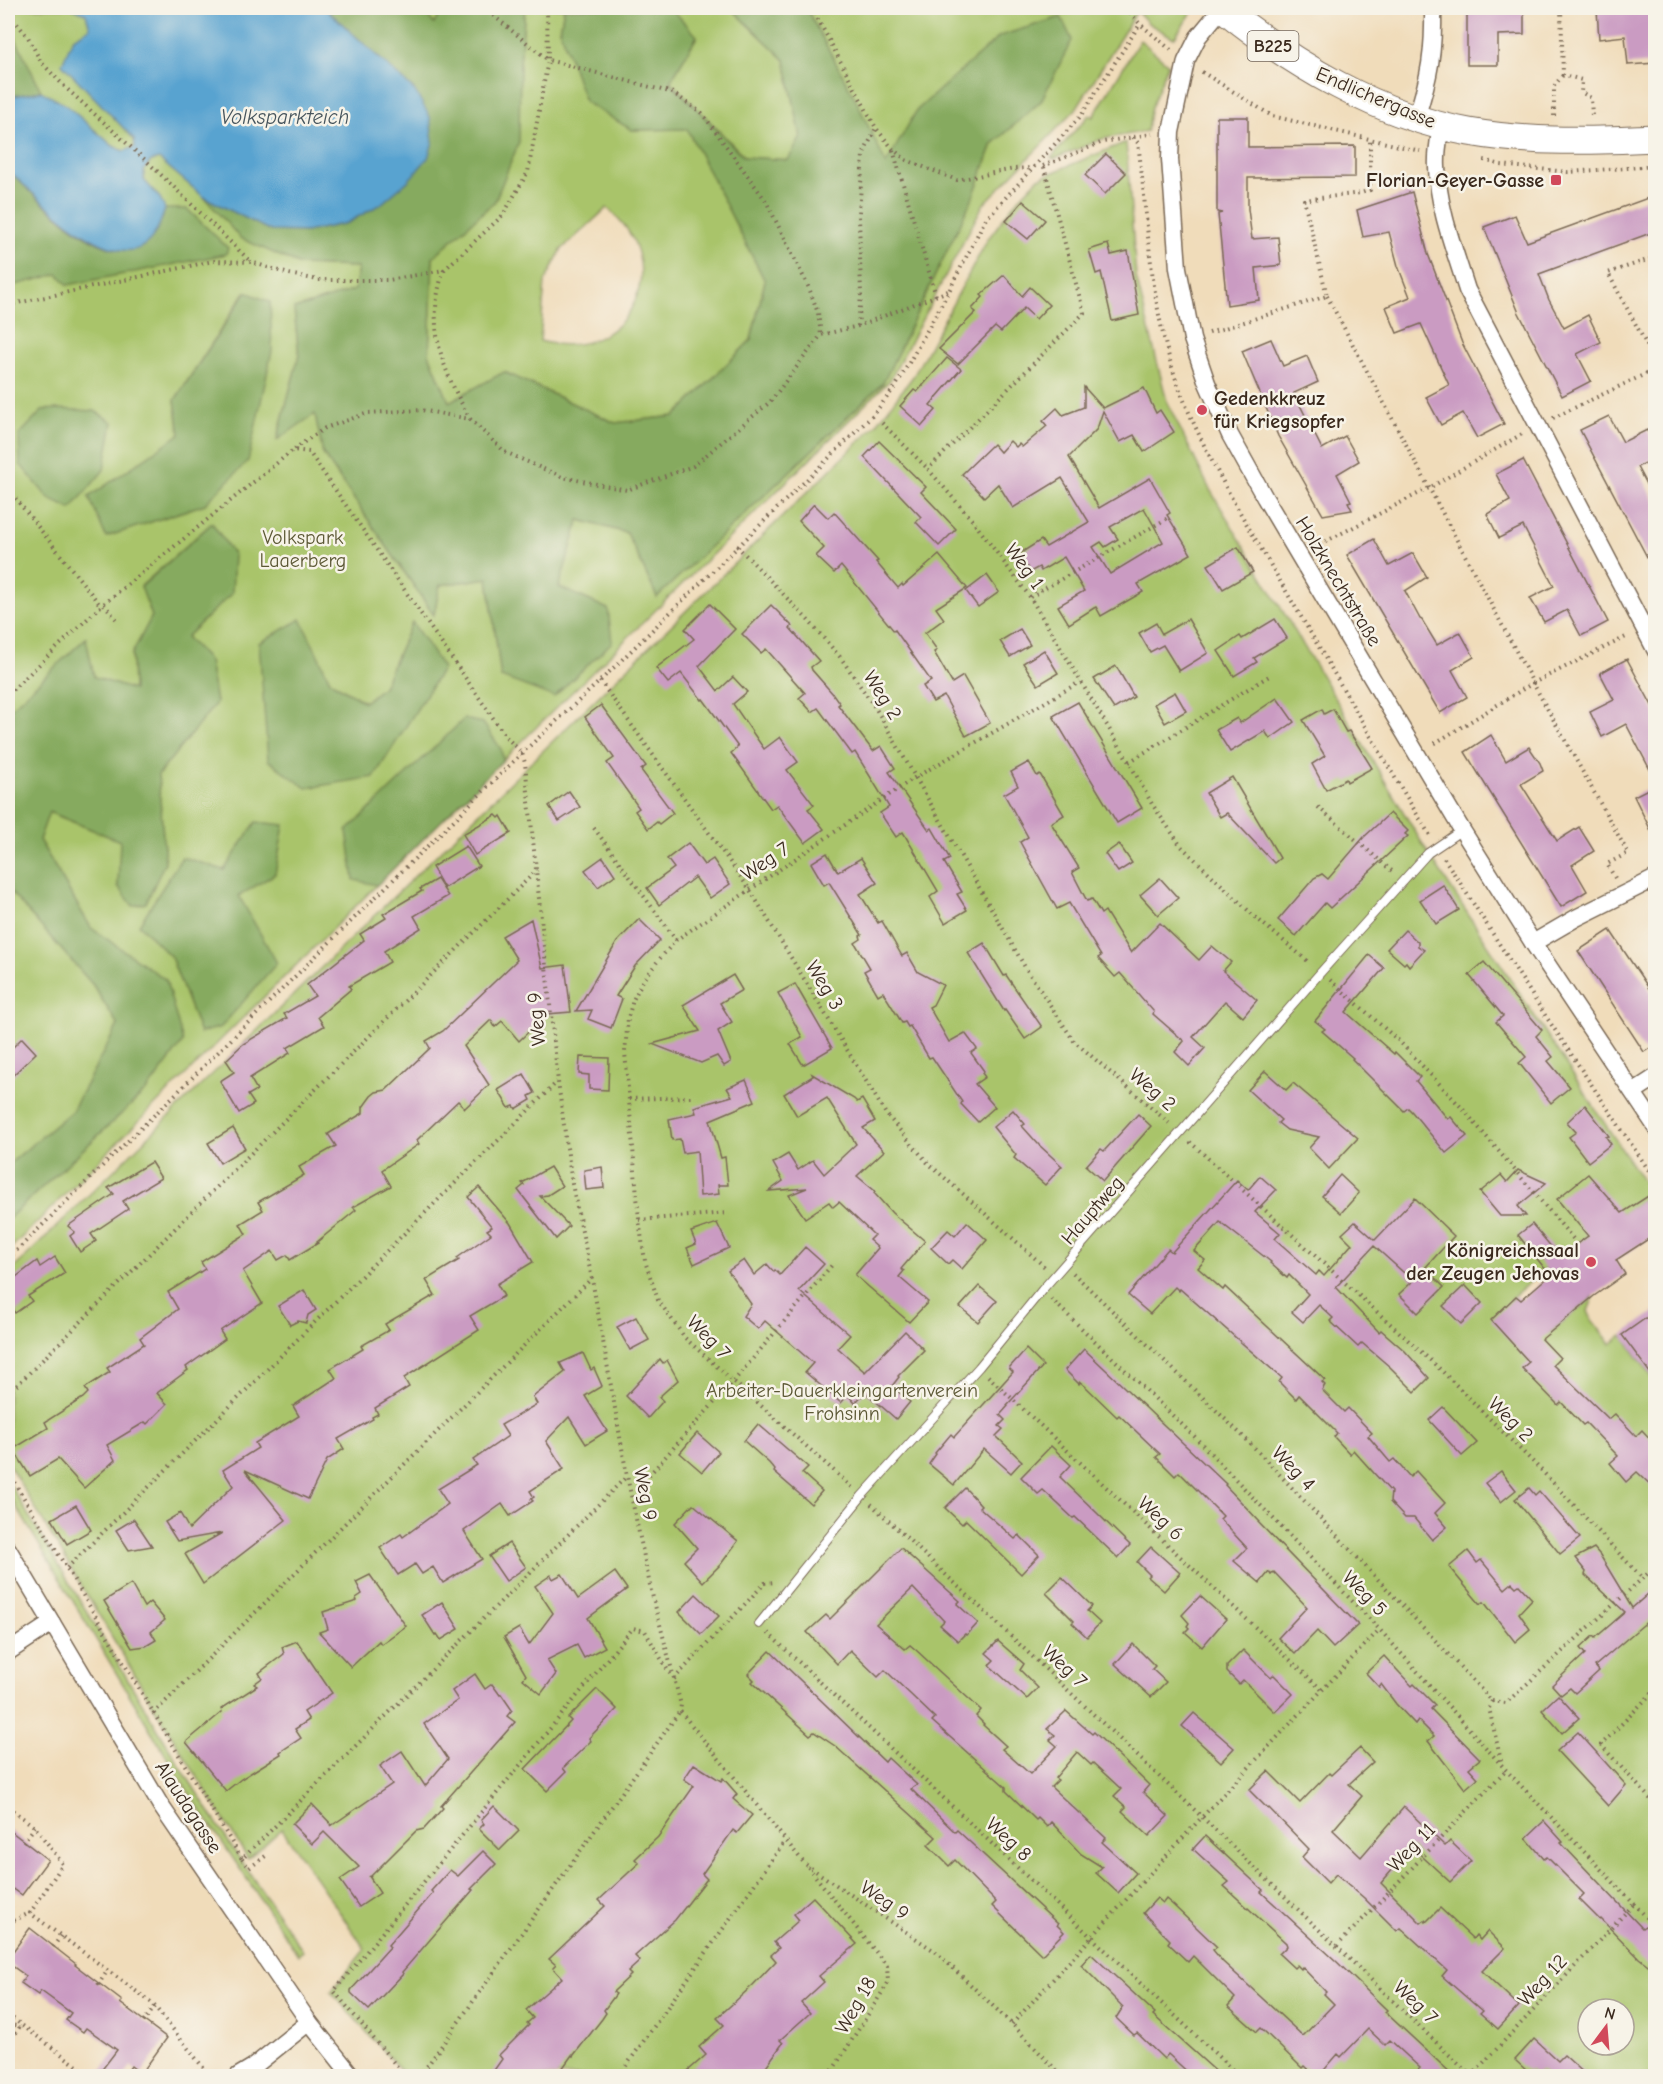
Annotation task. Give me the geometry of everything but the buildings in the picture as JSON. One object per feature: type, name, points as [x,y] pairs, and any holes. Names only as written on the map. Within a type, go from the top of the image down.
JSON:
[{"type":"main road","name":"Endlichergasse","points":[[1223,8],[1258,36],[1326,79],[1428,122],[1500,136],[1557,141],[1656,138]]},
{"type":"street","name":"Holzknechtstraße","points":[[1223,8],[1198,37],[1186,61],[1171,132],[1170,159],[1178,268],[1192,339],[1207,383],[1230,435],[1299,556],[1424,749],[1462,830],[1533,943],[1656,1127]]},
{"type":"street","points":[[1433,8],[1432,57],[1425,91],[1428,122],[1437,152],[1437,179],[1448,228],[1467,290],[1656,651]]},
{"type":"street","points":[[1533,943],[1576,918],[1656,878]]},
{"type":"street","points":[[1633,1092],[1656,1077]]},
{"type":"street","name":"Alaudagasse","points":[[8,1549],[161,1806],[309,2022],[352,2076]]},
{"type":"street","points":[[8,1652],[52,1623]]},
{"type":"street","points":[[238,2076],[309,2022]]},
{"type":"lane","name":"Hauptweg","points":[[759,1624],[862,1496],[979,1367],[1042,1290],[1321,972],[1428,853],[1462,830]]},
{"type":"path","points":[[484,8],[548,60],[674,93],[702,113],[766,201],[809,288],[818,313],[821,335]]},
{"type":"path","points":[[547,8],[548,60],[528,172],[503,215],[444,270],[438,289],[436,327],[441,358],[470,419],[505,452],[562,477],[627,490],[693,466],[770,402],[821,335],[858,326],[949,291]]},
{"type":"path","points":[[812,8],[876,128],[893,149],[906,160],[957,180],[1014,169],[1032,168]]},
{"type":"path","points":[[1126,8],[1140,24],[1186,61],[1272,116],[1414,151],[1437,152]]},
{"type":"path","points":[[1554,117],[1554,86],[1563,75],[1561,8]]},
{"type":"path","points":[[8,16],[28,37],[41,62],[66,88],[154,168],[251,262]]},
{"type":"path","points":[[8,1259],[522,753],[600,681],[873,415],[896,386],[949,291],[985,220],[1079,118],[1140,24]]},
{"type":"path","points":[[1200,82],[1202,72]]},
{"type":"path","points":[[1563,75],[1581,80],[1581,92],[1592,98],[1592,117]]},
{"type":"path","points":[[858,326],[861,296],[859,214],[863,155],[876,128]]},
{"type":"path","points":[[1044,167],[1103,142],[1171,132]]},
{"type":"path","points":[[1370,141],[1370,190],[1304,200],[1327,296],[1533,683],[1628,853],[1607,864],[1626,893]]},
{"type":"path","points":[[893,149],[936,296]]},
{"type":"path","points":[[1481,160],[1501,165],[1568,172],[1656,166]]},
{"type":"path","points":[[928,469],[1084,313],[1044,167],[1038,162]]},
{"type":"path","points":[[1656,257],[1608,273],[1656,362]]},
{"type":"path","points":[[8,305],[213,261],[251,262],[318,280],[388,280],[444,270]]},
{"type":"path","points":[[1192,339],[1327,296]]},
{"type":"path","points":[[1208,324],[1212,340]]},
{"type":"path","points":[[1299,556],[1430,488],[1537,425],[1656,369]]},
{"type":"path","points":[[8,694],[102,605],[293,450],[325,428],[368,413],[422,410],[470,419]]},
{"type":"path","name":"Weg 1","points":[[882,423],[928,469],[973,521],[1030,597],[1152,804],[1181,846],[1255,917],[1399,1041],[1462,1108],[1575,1241]]},
{"type":"path","points":[[293,450],[309,452],[507,738],[522,753]]},
{"type":"path","points":[[8,489],[102,605],[116,619]]},
{"type":"path","points":[[1030,597],[1168,518]]},
{"type":"path","points":[[1309,537],[1321,557]]},
{"type":"path","name":"Weg 2","points":[[737,546],[841,658],[876,710],[1025,968],[1074,1041],[1441,1370],[1543,1472],[1643,1579]]},
{"type":"path","points":[[1424,749],[1533,683],[1644,628]]},
{"type":"path","points":[[1129,762],[1269,676]]},
{"type":"path","name":"Weg 3","points":[[600,681],[750,890],[886,1114],[927,1162],[1029,1250],[1055,1276]]},
{"type":"path","name":"Weg 7","points":[[1080,682],[914,778],[676,940],[657,962],[633,1000],[628,1018],[625,1052],[639,1220],[645,1261],[658,1300],[685,1338],[862,1496],[1202,1817],[1471,2076]]},
{"type":"path","points":[[1424,749],[1437,755]]},
{"type":"path","name":"Weg 9","points":[[522,753],[537,869],[558,1082],[572,1184],[592,1279],[627,1476],[651,1590],[681,1705],[680,1711],[806,1864],[936,1952],[1012,2024],[1062,2076]]},
{"type":"path","points":[[1318,807],[1403,880]]},
{"type":"path","points":[[594,828],[676,940]]},
{"type":"path","points":[[8,1394],[537,869]]},
{"type":"path","points":[[67,1568],[558,1082]]},
{"type":"path","points":[[629,1099],[693,1097]]},
{"type":"path","points":[[639,1220],[728,1213]]},
{"type":"path","points":[[649,1475],[733,1382],[832,1265]]},
{"type":"path","name":"Weg 4","points":[[1065,1266],[1249,1442],[1492,1701]]},
{"type":"path","points":[[153,1714],[592,1279]]},
{"type":"path","name":"Weg 5","points":[[1042,1290],[1195,1437],[1380,1630],[1506,1770],[1656,1927]]},
{"type":"path","name":"Weg 6","points":[[979,1367],[1322,1690]]},
{"type":"path","points":[[8,1472],[242,1859],[249,1868],[267,1855]]},
{"type":"path","points":[[242,1859],[627,1476]]},
{"type":"path","points":[[1502,1764],[1489,1708],[1492,1701],[1506,1703],[1656,1566]]},
{"type":"path","points":[[405,2076],[334,1991],[633,1628],[645,1631],[673,1680],[765,1583],[796,1578]]},
{"type":"path","name":"Weg 8","points":[[759,1624],[1239,2076]]},
{"type":"path","points":[[1012,2024],[1202,1817],[1380,1630]]},
{"type":"path","points":[[1656,1689],[1601,1745],[1656,1805]]},
{"type":"path","points":[[420,2076],[680,1711]]},
{"type":"path","name":"Weg 11","points":[[1337,1946],[1506,1770]]},
{"type":"path","points":[[8,1807],[35,1827],[63,1864],[30,1913],[8,1923]]},
{"type":"path","points":[[23,1842],[35,1827]]},
{"type":"path","points":[[619,2076],[785,1841]]},
{"type":"path","name":"Weg 18","points":[[806,1864],[887,1966],[888,1983],[829,2076]]},
{"type":"path","name":"Weg 12","points":[[1471,2076],[1634,1904]]},
{"type":"path","points":[[30,1913],[155,2007],[210,2076]]},
{"type":"path","points":[[53,1947],[61,1936]]},
{"type":"path","points":[[98,1985],[108,1970]]},
{"type":"path","points":[[143,2022],[155,2007]]},
{"type":"path","points":[[8,2015],[91,2076]]},
{"type":"path","points":[[8,2024],[20,2026]]},
{"type":"path","points":[[8,2043],[20,2026]]},
{"type":"green space","points":[[8,8],[71,8],[86,14],[90,28],[63,64],[134,139],[135,147],[124,151],[113,146],[66,105],[14,96],[8,100]]},
{"type":"green space","points":[[325,8],[422,8],[434,24],[443,8],[525,8],[520,63],[519,142],[495,201],[433,257],[429,354],[449,402],[504,372],[615,423],[675,416],[751,340],[765,281],[687,129],[632,130],[585,102],[560,31],[564,8],[671,8],[697,36],[670,82],[744,157],[788,160],[801,137],[785,60],[733,10],[734,8],[806,8],[856,100],[886,164],[917,110],[1000,36],[1061,17],[1072,40],[1041,101],[993,144],[972,199],[883,383],[657,597],[627,533],[579,520],[559,587],[608,609],[612,642],[554,697],[501,677],[488,578],[440,585],[434,615],[323,454],[315,414],[277,440],[299,355],[294,309],[355,290],[358,267],[300,265],[240,238],[204,197],[271,231],[306,232],[347,223],[381,204],[408,181],[415,91]]},
{"type":"green space","points":[[422,8],[443,8],[434,24]]},
{"type":"green space","points":[[525,8],[564,8],[560,31],[632,130],[687,129],[765,281],[751,340],[675,416],[615,423],[505,372],[449,402],[429,354],[433,257],[495,201],[520,63]],"holes":[[[607,208],[628,231],[639,256],[640,281],[633,305],[619,324],[598,338],[571,345],[540,341],[545,282],[561,250]]]},
{"type":"green space","points":[[671,8],[734,8],[785,60],[801,137],[789,160],[745,157],[670,81],[697,37]]},
{"type":"green space","name":"Volkspark Laaerberg","points":[[806,8],[1189,8],[1193,11],[1174,38],[1149,24],[1137,11],[1076,109],[983,205],[890,380],[8,1251],[8,1219],[148,1089],[166,980],[91,928],[39,840],[48,812],[121,841],[118,886],[165,862],[158,775],[216,703],[209,661],[186,637],[232,593],[212,523],[141,586],[152,616],[132,654],[133,690],[94,677],[85,639],[8,711],[8,170],[40,201],[160,198],[144,180],[144,170],[151,161],[159,159],[204,197],[241,238],[300,265],[358,267],[355,290],[294,309],[299,355],[277,439],[315,413],[323,454],[433,614],[440,585],[488,578],[501,677],[608,609],[559,587],[579,520],[627,533],[657,597],[883,383],[972,199],[993,144],[1041,101],[917,110],[886,165],[856,100]],"holes":[[[245,292],[269,302],[205,504],[89,497],[180,434],[175,400]],[[301,620],[330,681],[365,702],[383,687],[412,622],[374,777]],[[256,822],[239,895],[200,1033],[171,957]]]},
{"type":"green space","points":[[8,28],[13,33],[41,91],[14,96],[8,100]]},
{"type":"green space","points":[[1140,40],[1168,64],[1150,111],[1147,131],[1102,139],[1054,159],[1051,158],[1089,115],[1093,117]]},
{"type":"green space","name":"Arbeiter-Dauerkleingartenverein Frohsinn","points":[[1126,142],[1136,277],[1167,402],[1209,488],[1428,853],[1651,1194],[1571,1248],[1511,1298],[1549,1333],[1594,1296],[1588,1311],[1592,1320],[1611,1344],[1622,1335],[1655,1381],[1655,2076],[406,2076],[331,1992],[365,1949],[282,1829],[248,1859],[8,1463],[8,1274],[876,425],[914,375],[988,239],[1014,204],[1039,178]]},
{"type":"green space","points":[[8,170],[57,216],[101,245],[133,250],[162,219],[165,209],[187,209],[228,248],[226,254],[68,285],[58,274],[8,287]]},
{"type":"green space","points":[[246,292],[270,302],[272,351],[248,461],[205,504],[106,537],[89,497],[180,434],[175,400]]},
{"type":"green space","points":[[43,410],[95,411],[113,422],[104,470],[71,509],[49,499],[20,464],[19,435]]},
{"type":"green space","points":[[212,523],[234,555],[232,593],[186,637],[209,661],[216,703],[158,775],[165,862],[146,903],[133,906],[118,886],[120,841],[49,812],[39,840],[91,928],[166,980],[183,1042],[148,1089],[8,1219],[8,1165],[72,1111],[118,1025],[93,985],[8,889],[8,711],[86,638],[94,677],[133,690],[132,654],[152,616],[141,587]]},
{"type":"green space","points":[[301,619],[330,681],[364,702],[383,687],[412,622],[443,668],[374,777],[306,788],[268,760],[259,643]]},
{"type":"green space","points":[[464,719],[483,723],[501,749],[503,760],[377,885],[354,880],[347,831]]},
{"type":"green space","points":[[256,822],[284,825],[275,874],[239,896],[277,963],[221,1027],[200,1033],[171,957],[139,925],[182,857],[224,870]]},
{"type":"green space","points":[[8,889],[93,985],[118,1025],[72,1111],[8,1165]]},
{"type":"green space","points":[[8,1481],[180,1766],[235,1852],[303,1951],[298,1955],[183,1784],[8,1493]]},
{"type":"water","name":"Volksparkteich","points":[[71,8],[325,8],[415,91],[430,117],[433,142],[428,158],[408,181],[381,204],[347,223],[306,232],[271,231],[204,197],[159,159],[151,161],[144,170],[144,180],[160,198],[165,209],[154,234],[145,245],[133,250],[117,249],[101,243],[83,234],[66,221],[8,170],[8,100],[14,96],[41,91],[66,105],[113,146],[124,151],[135,147],[134,139],[62,64],[73,38],[90,28],[86,14]]},
{"type":"place","name":"Florian-Geyer-Gasse","points":[[1556,180]]},
{"type":"place","name":"Gedenkkreuz für Kriegsopfer","points":[[1202,410]]},
{"type":"place","name":"Königreichssaal der Zeugen Jehovas","points":[[1591,1262]]}]
